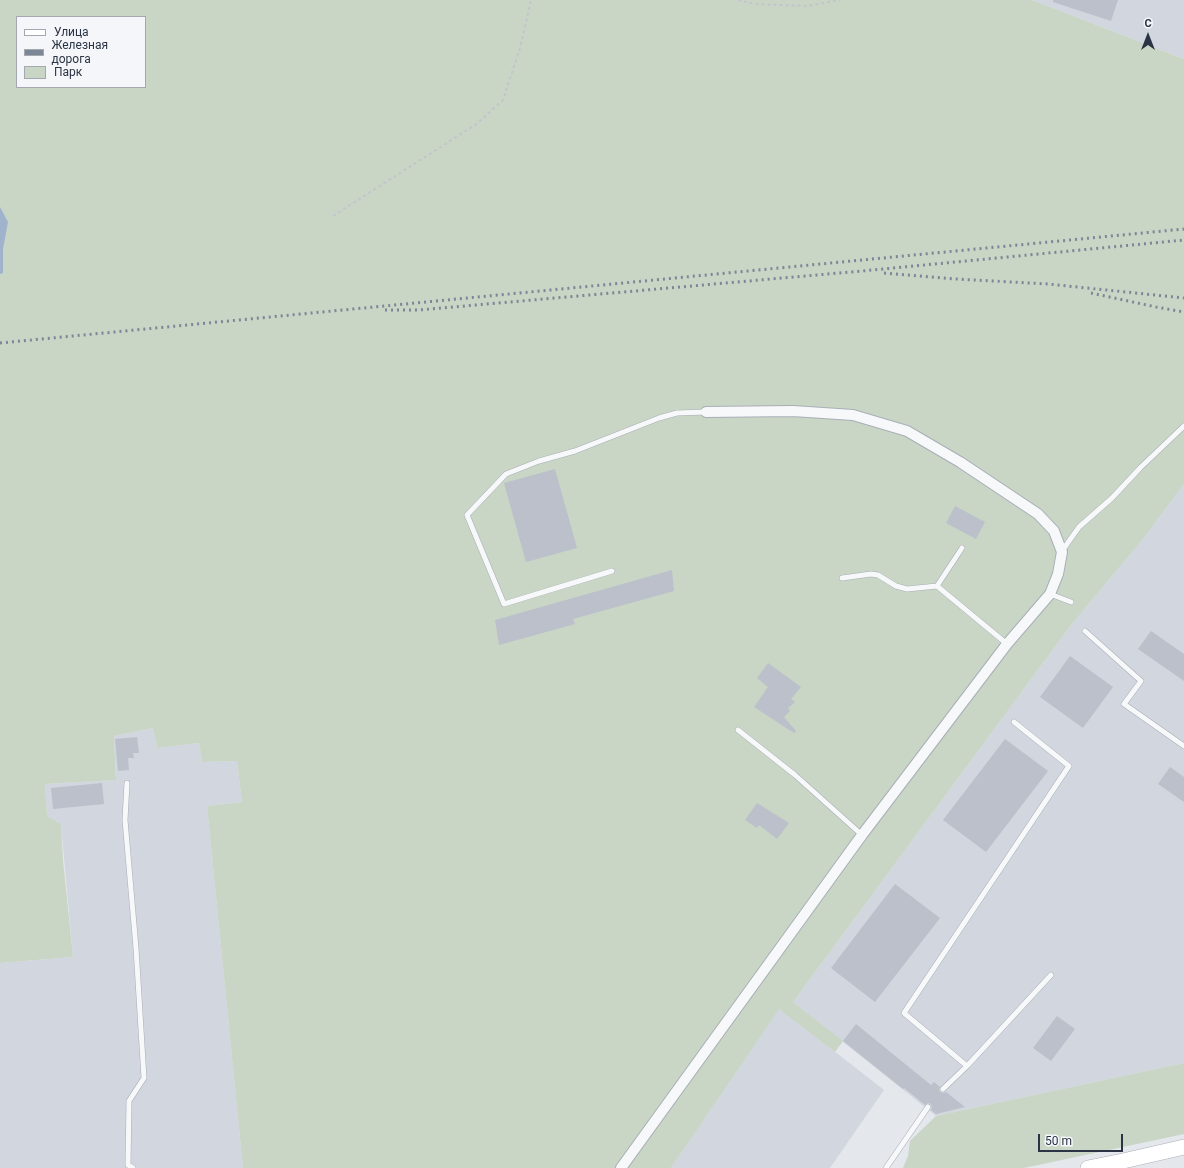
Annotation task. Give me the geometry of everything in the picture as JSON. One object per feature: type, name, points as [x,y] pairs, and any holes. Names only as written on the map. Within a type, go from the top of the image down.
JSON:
[{"type":"main road","points":[[1088,1168],[1123,1165],[1184,1147]]},
{"type":"street","points":[[621,1168],[862,835],[1007,644],[1050,594],[1058,574],[1062,552],[1054,531],[1038,514],[960,462],[907,431],[853,415],[793,411],[706,412]]},
{"type":"lane","points":[[612,571],[504,604],[467,515],[506,474],[539,461],[575,451],[658,418],[677,414],[706,412]]},
{"type":"lane","points":[[1062,552],[1079,527],[1112,498],[1141,467],[1184,426]]},
{"type":"lane","points":[[937,586],[962,548]]},
{"type":"lane","points":[[842,578],[871,574],[878,575],[896,586],[907,588],[937,586],[1007,644]]},
{"type":"lane","points":[[1050,594],[1071,602]]},
{"type":"lane","points":[[1084,631],[1141,681],[1124,704],[1184,746]]},
{"type":"lane","points":[[967,1066],[904,1013],[1069,766],[1014,722]]},
{"type":"lane","points":[[738,730],[795,775],[862,835]]},
{"type":"lane","points":[[127,783],[126,820],[144,1078],[129,1101],[128,1165],[133,1168]]},
{"type":"lane","points":[[943,1089],[967,1066],[1051,975]]},
{"type":"lane","points":[[886,1168],[928,1107]]},
{"type":"path","points":[[333,216],[478,123],[503,100],[520,48],[531,0]]},
{"type":"path","points":[[738,0],[755,4],[807,6],[840,0]]},
{"type":"shaded area","points":[[1032,0],[1184,0],[1184,59]]},
{"type":"shaded area","points":[[1184,484],[1184,1063],[936,1116],[793,1002],[1071,625],[1143,539]]},
{"type":"shaded area","points":[[153,728],[157,748],[199,743],[202,762],[237,761],[242,802],[207,806],[243,1168],[0,1168],[0,963],[73,957],[61,824],[47,816],[45,784],[116,780],[114,736]]},
{"type":"shaded area","points":[[779,1008],[884,1090],[830,1168],[671,1168]]},
{"type":"green space","points":[[0,0],[1032,0],[1184,59],[1184,484],[1143,539],[1071,625],[793,1002],[843,1041],[835,1052],[779,1009],[671,1168],[243,1168],[207,806],[242,802],[237,761],[202,762],[199,743],[157,748],[153,728],[114,736],[116,780],[45,784],[47,816],[61,824],[63,860],[73,957],[0,963]]},
{"type":"green space","points":[[1184,1063],[1184,1134],[1024,1168],[903,1168],[908,1156],[910,1141],[936,1116]]},
{"type":"water","points":[[0,207],[8,222],[3,249],[3,273],[0,274]]},
{"type":"building","points":[[1053,0],[1118,0],[1111,21],[1053,2]]},
{"type":"building","points":[[555,469],[577,548],[526,562],[504,483]]},
{"type":"building","points":[[955,506],[985,522],[976,539],[946,523]]},
{"type":"building","points":[[672,570],[674,591],[573,619],[575,624],[499,645],[495,620]]},
{"type":"building","points":[[1151,631],[1184,654],[1184,681],[1138,649]]},
{"type":"building","points":[[1070,656],[1113,687],[1083,728],[1040,697]]},
{"type":"building","points":[[768,663],[801,687],[791,699],[795,702],[788,708],[790,711],[784,717],[796,731],[794,733],[754,707],[768,687],[757,678]]},
{"type":"building","points":[[137,737],[139,753],[133,753],[134,758],[128,758],[129,770],[118,771],[115,739]]},
{"type":"building","points":[[1005,739],[1048,771],[986,852],[943,820]]},
{"type":"building","points":[[1170,767],[1184,777],[1184,802],[1158,784]]},
{"type":"building","points":[[102,783],[104,804],[53,809],[51,788]]},
{"type":"building","points":[[757,803],[789,823],[777,839],[759,825],[757,828],[745,820]]},
{"type":"building","points":[[895,884],[940,918],[875,1002],[831,968]]},
{"type":"building","points":[[1057,1016],[1075,1029],[1051,1061],[1033,1048]]},
{"type":"building","points":[[856,1024],[931,1085],[934,1082],[940,1087],[940,1092],[946,1092],[965,1107],[936,1114],[931,1110],[931,1104],[928,1103],[925,1105],[904,1088],[903,1089],[843,1041]]},
{"type":"railway","points":[[0,343],[1184,229]]},
{"type":"railway","points":[[385,310],[419,310],[862,271],[1184,240]]},
{"type":"railway","points":[[884,273],[1048,284],[1184,298]]},
{"type":"railway","points":[[1091,293],[1184,312]]}]
